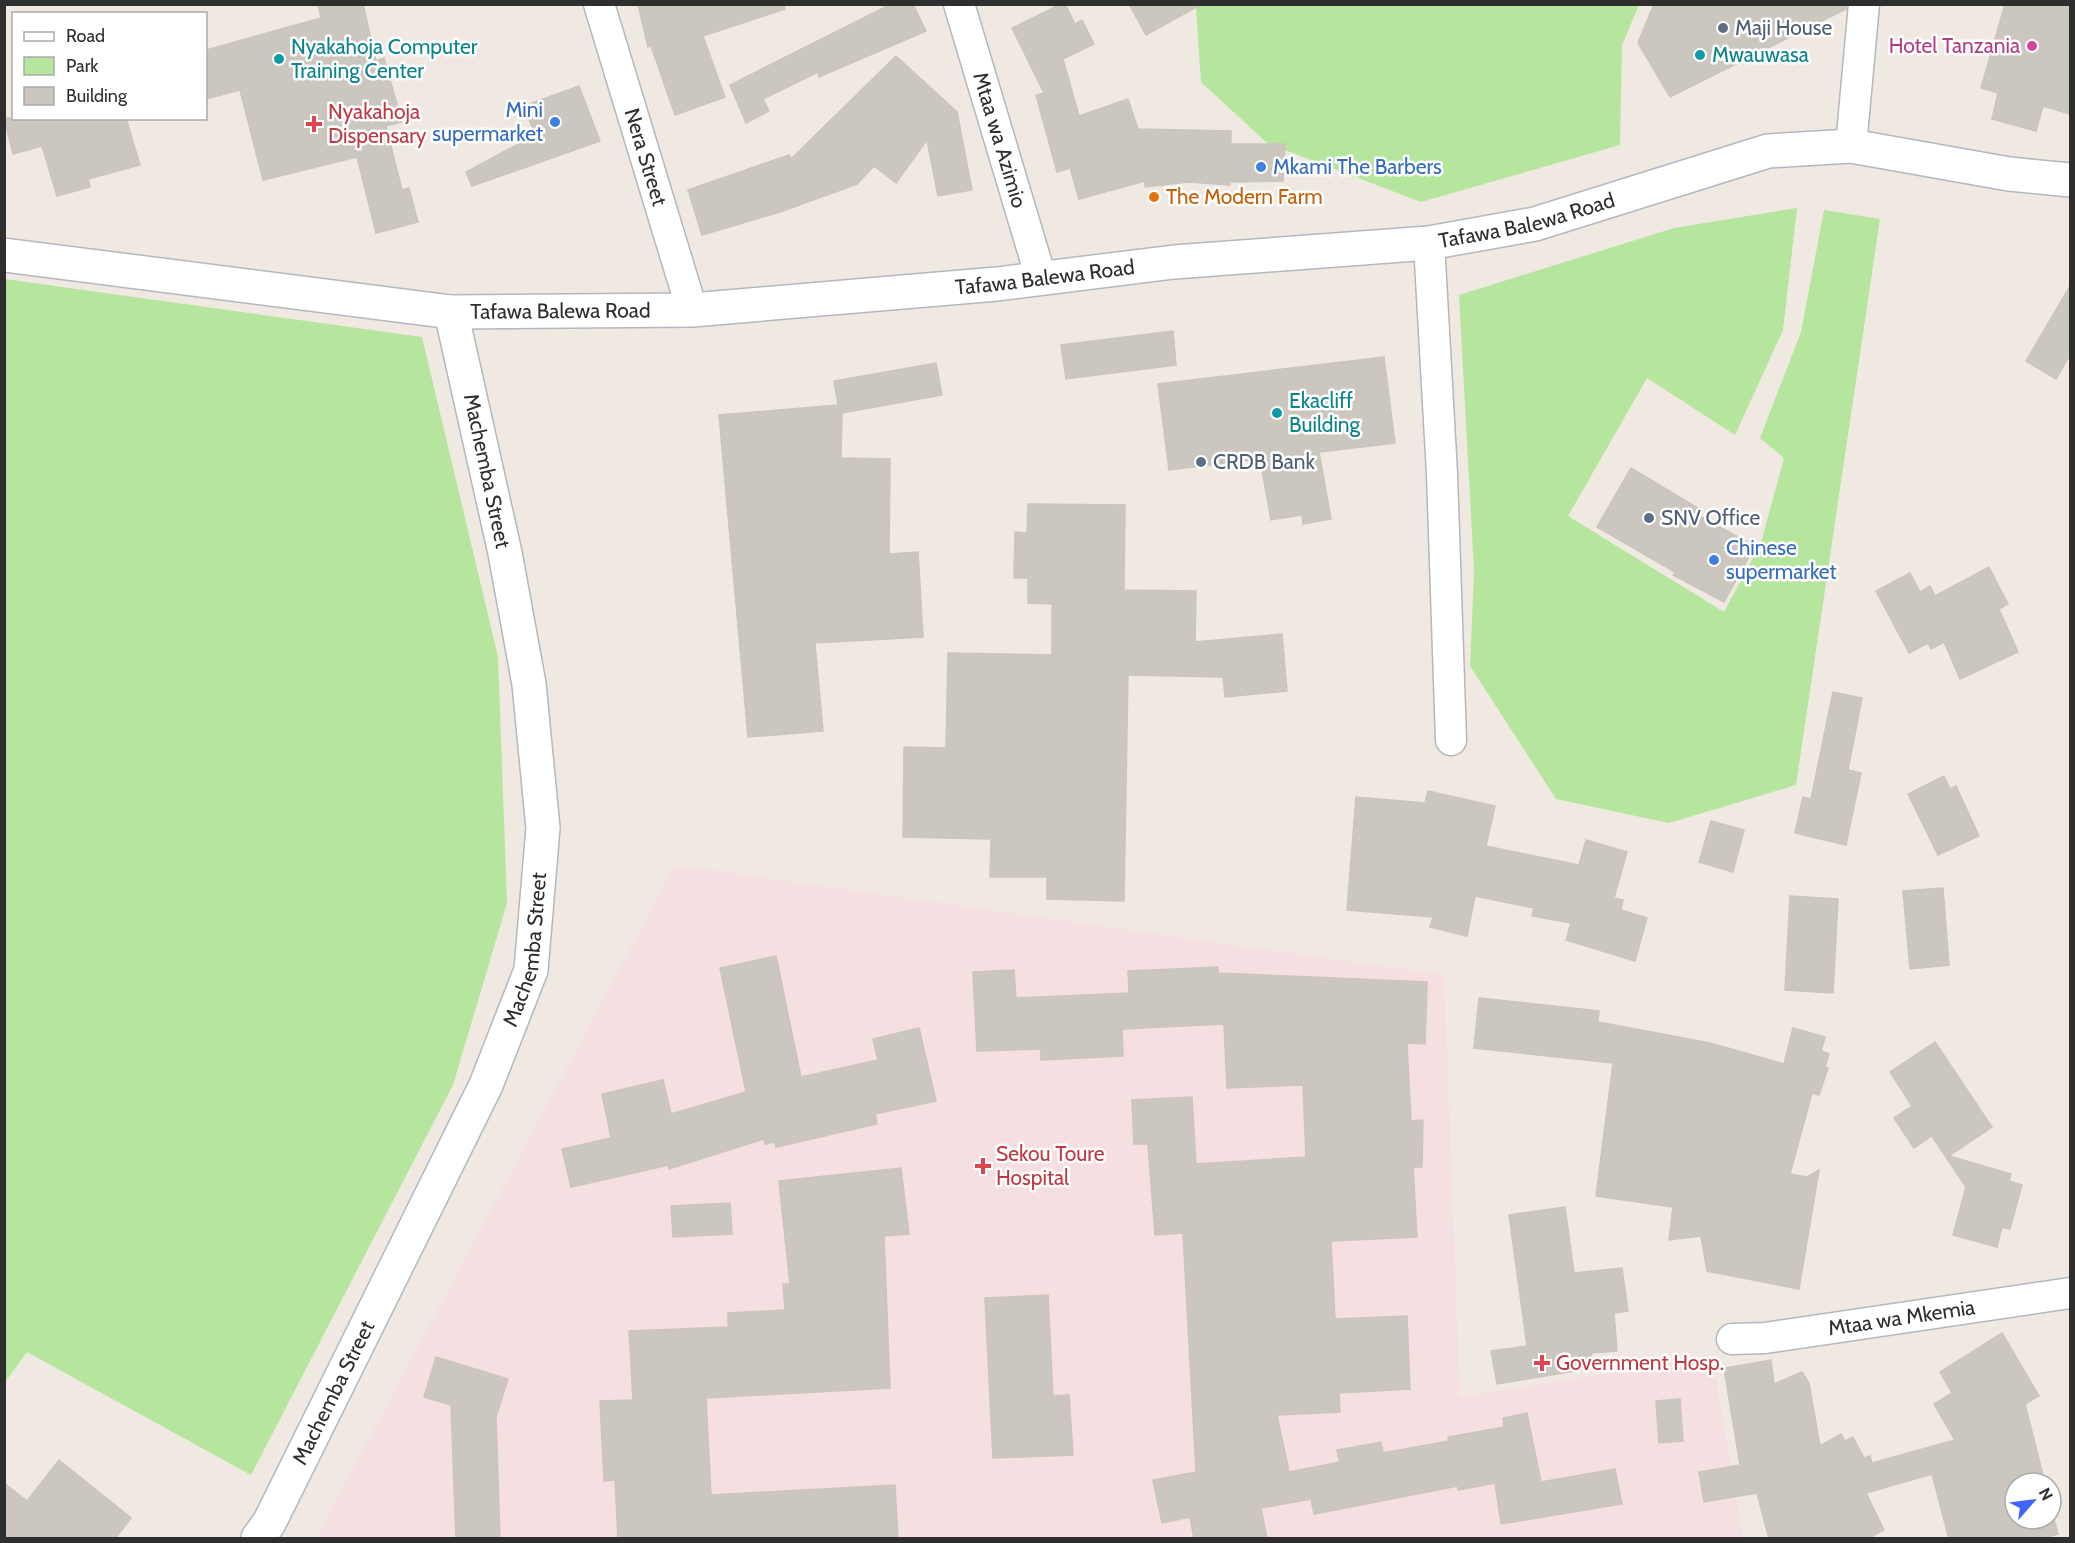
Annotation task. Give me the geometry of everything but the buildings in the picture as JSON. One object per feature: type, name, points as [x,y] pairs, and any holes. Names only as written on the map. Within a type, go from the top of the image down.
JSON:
[{"type":"main road","name":"Tafawa Balewa Road","points":[[4,255],[451,312],[692,310],[1041,278],[1174,262],[1429,243],[1535,224],[1768,151],[1851,146],[2009,174],[2070,180]]},
{"type":"main road","name":"Machemba Street","points":[[258,1539],[269,1523],[486,1085],[531,970],[543,828],[530,684],[505,553],[451,312]]},
{"type":"street","name":"Nera Street","points":[[599,4],[692,310]]},
{"type":"street","name":"Mtaa wa Azimio","points":[[959,4],[1041,278]]},
{"type":"street","points":[[1851,146],[1864,4]]},
{"type":"street","points":[[1429,243],[1442,474],[1451,740]]},
{"type":"street","name":"Mtaa wa Mkemia","points":[[1732,1339],[1765,1338],[2070,1293]]},
{"type":"shaded area","name":"Sekou Toure Hospital","points":[[675,865],[1444,975],[1460,1397],[1712,1357],[1743,1538],[316,1538]]},
{"type":"green space","points":[[1193,5],[1639,5],[1622,45],[1620,145],[1421,202],[1267,143],[1201,82],[1196,8]]},
{"type":"green space","points":[[1797,208],[1783,330],[1735,435],[1647,378],[1568,516],[1724,612],[1761,543],[1784,458],[1760,438],[1801,332],[1824,210],[1880,219],[1796,785],[1669,823],[1556,799],[1470,666],[1474,571],[1459,295],[1674,228]]},
{"type":"green space","points":[[5,279],[422,337],[498,657],[507,903],[453,1085],[251,1475],[27,1352],[5,1382]]},
{"type":"place","name":"Maji House","points":[[1723,28]]},
{"type":"place","name":"Hotel Tanzania","points":[[2032,46]]},
{"type":"place","name":"Mwauwasa","points":[[1700,55]]},
{"type":"place","name":"Nyakahoja Computer Training Center","points":[[279,59]]},
{"type":"place","name":"Mini supermarket","points":[[555,122]]},
{"type":"place","name":"Nyakahoja Dispensary","points":[[314,124]]},
{"type":"place","name":"Mkami The Barbers","points":[[1261,167]]},
{"type":"place","name":"The Modern Farm","points":[[1154,197]]},
{"type":"place","name":"Ekacliff Building","points":[[1277,413]]},
{"type":"place","name":"CRDB Bank","points":[[1201,462]]},
{"type":"place","name":"SNV Office","points":[[1649,518]]},
{"type":"place","name":"Chinese supermarket","points":[[1714,560]]},
{"type":"place","name":"Sekou Toure Hospital","points":[[983,1166]]},
{"type":"place","name":"Government Hosp.","points":[[1542,1363]]}]
